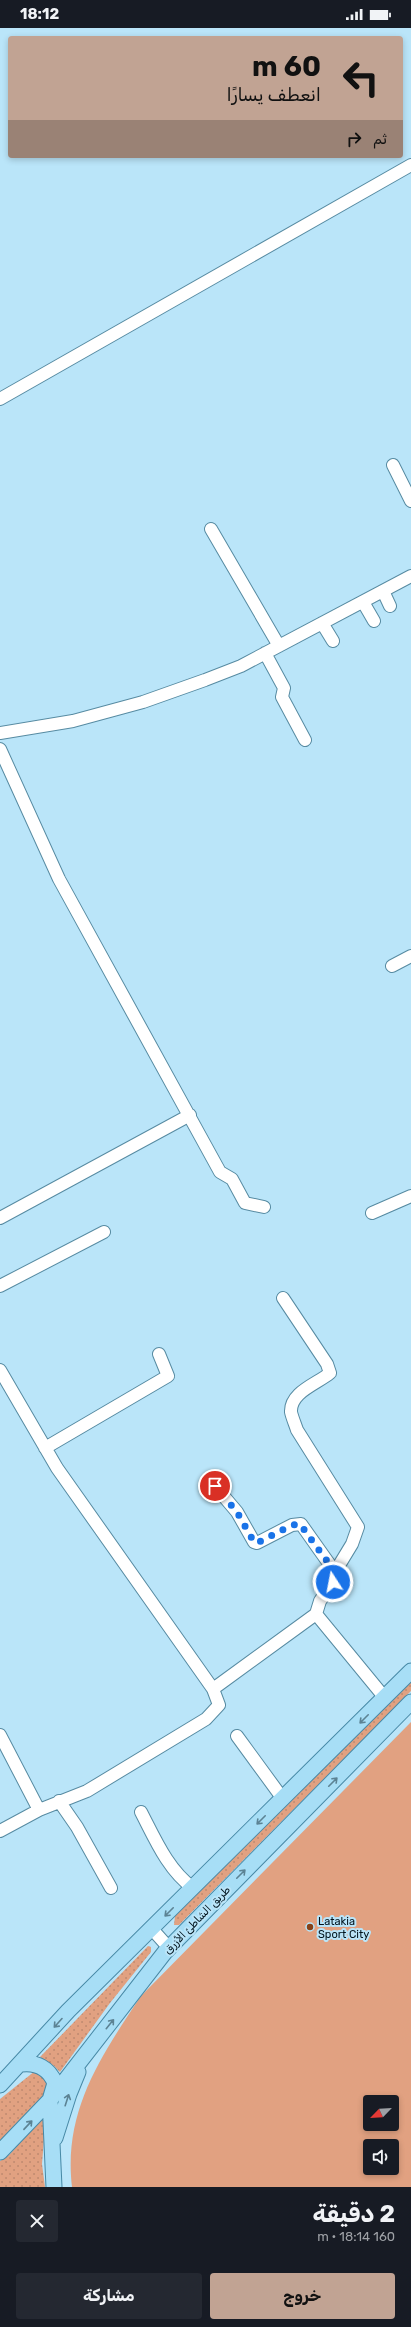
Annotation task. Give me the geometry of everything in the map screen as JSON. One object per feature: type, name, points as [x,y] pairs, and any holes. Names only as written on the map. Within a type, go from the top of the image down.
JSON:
[{"type":"main road","points":[[0,2085],[21,2064],[68,2011],[411,1671]]},
{"type":"main road","name":"طريق الشاطئ الأزرق","points":[[0,2152],[50,2100],[169,1948],[411,1702]]},
{"type":"main road","points":[[51,2150],[69,2094],[87,2052]]},
{"type":"main road","points":[[21,2064],[32,2063],[39,2065],[52,2074],[55,2083],[50,2100],[51,2150],[54,2187]]},
{"type":"street","points":[[0,399],[411,165]]},
{"type":"street","points":[[392,465],[411,501]]},
{"type":"street","points":[[211,529],[279,646]]},
{"type":"street","points":[[0,733],[73,721],[143,702],[241,666],[411,576]]},
{"type":"street","points":[[382,591],[390,606]]},
{"type":"street","points":[[363,602],[374,621]]},
{"type":"street","points":[[322,623],[332,641]]},
{"type":"street","points":[[265,653],[284,688],[282,698],[305,740]]},
{"type":"street","points":[[0,750],[59,879],[220,1172],[232,1179],[245,1203],[264,1207]]},
{"type":"street","points":[[392,966],[411,956]]},
{"type":"street","points":[[0,1218],[190,1115]]},
{"type":"street","points":[[372,1213],[411,1196]]},
{"type":"street","points":[[0,1286],[104,1232]]},
{"type":"street","points":[[213,1689],[316,1614],[320,1601],[333,1582],[335,1572],[352,1544],[358,1527],[297,1430],[291,1412],[294,1400],[303,1390],[330,1373],[327,1364],[283,1298]]},
{"type":"street","points":[[45,1448],[168,1376],[159,1354]]},
{"type":"street","points":[[0,1370],[45,1448],[213,1689],[219,1706],[206,1719],[87,1791],[38,1810],[0,1830]]},
{"type":"street","points":[[215,1486],[237,1512],[254,1542],[257,1543],[292,1525],[300,1524],[335,1572]]},
{"type":"street","points":[[316,1614],[385,1698]]},
{"type":"street","points":[[0,1735],[38,1810]]},
{"type":"street","points":[[237,1736],[283,1799]]},
{"type":"street","points":[[59,1801],[77,1827],[111,1888]]},
{"type":"street","points":[[141,1812],[161,1850],[183,1881],[193,1888]]},
{"type":"street","points":[[152,1929],[169,1948]]},
{"type":"shaded area","points":[[411,1681],[411,1691],[179,1925],[174,1925],[175,1916]]},
{"type":"shaded area","name":"Latakia Sport City","points":[[411,1722],[411,2187],[72,2187],[71,2159],[73,2134],[79,2109],[99,2063],[112,2040],[141,1996]]},
{"type":"shaded area","points":[[148,1946],[151,1947],[151,1952],[110,2003],[60,2072],[40,2057]]},
{"type":"shaded area","points":[[35,2071],[46,2076],[48,2088],[42,2098],[0,2144],[0,2099]]},
{"type":"shaded area","points":[[46,2114],[42,2164],[45,2187],[0,2187],[0,2161],[9,2155]]},
{"type":"place","name":"Latakia Sport City","points":[[310,1927]]},
{"type":"route","points":[[215,1486],[237,1512],[254,1542],[257,1543],[292,1525],[300,1524],[335,1572],[333,1582]]}]
